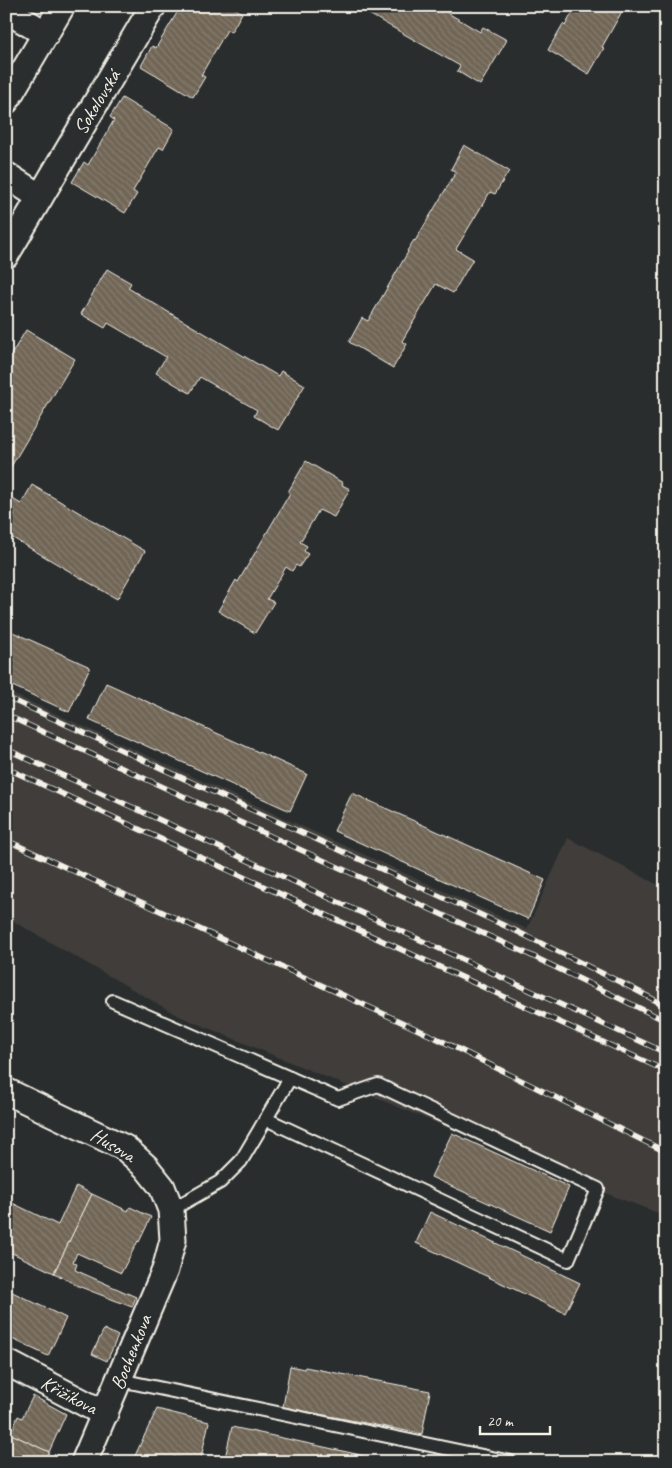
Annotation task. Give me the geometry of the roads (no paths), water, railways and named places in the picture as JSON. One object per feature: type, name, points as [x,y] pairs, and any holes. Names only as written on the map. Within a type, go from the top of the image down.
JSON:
[{"type":"street","points":[[6,101],[62,6]]},
{"type":"street","name":"Sokolovská","points":[[6,255],[153,6]]},
{"type":"street","points":[[6,10],[46,34]]},
{"type":"street","points":[[6,175],[40,197]]},
{"type":"street","name":"Husova","points":[[6,1091],[125,1148],[146,1167],[162,1187],[171,1210],[172,1240]]},
{"type":"street","name":"Bochenkova","points":[[84,1462],[165,1270],[172,1240]]},
{"type":"street","name":"Křižíkova","points":[[6,1362],[105,1414]]},
{"type":"lane","points":[[113,1001],[338,1099],[378,1085],[598,1189],[568,1260],[266,1119]]},
{"type":"lane","points":[[171,1210],[220,1182],[241,1161],[290,1078]]},
{"type":"lane","points":[[120,1380],[511,1462]]},
{"type":"railway","points":[[6,697],[514,930],[666,1006]]},
{"type":"railway","points":[[6,715],[526,953],[666,1021]]},
{"type":"railway","points":[[6,749],[666,1053]]},
{"type":"railway","points":[[6,768],[666,1071]]},
{"type":"railway","points":[[6,840],[434,1037],[666,1152]]}]
